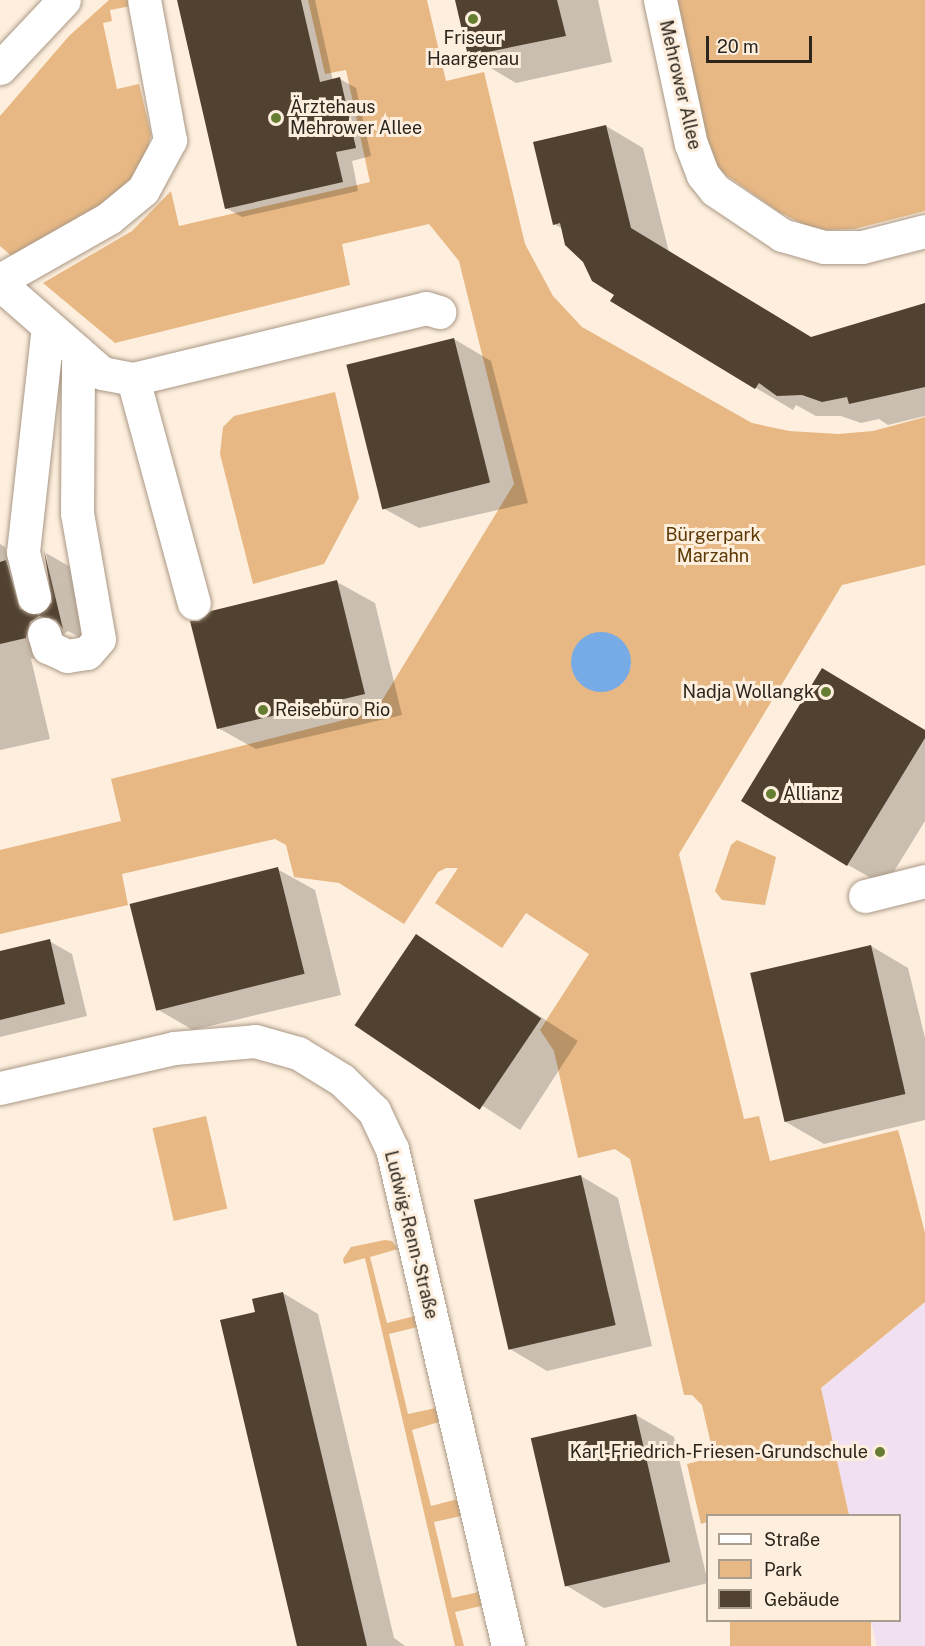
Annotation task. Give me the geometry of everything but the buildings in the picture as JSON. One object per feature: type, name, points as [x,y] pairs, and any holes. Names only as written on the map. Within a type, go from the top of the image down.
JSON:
[{"type":"street","points":[[0,68],[64,0]]},
{"type":"street","points":[[144,0],[170,140],[143,190],[109,218],[3,293],[48,326],[102,373],[134,379],[426,308],[439,312]]},
{"type":"street","name":"Mehrower Allee","points":[[660,0],[691,144],[704,175],[715,190],[782,235],[824,247],[862,247],[925,231]]},
{"type":"street","points":[[34,597],[23,552],[48,326]]},
{"type":"street","points":[[44,634],[48,647],[67,656],[87,653],[99,639],[77,513],[78,352]]},
{"type":"street","points":[[134,379],[194,603]]},
{"type":"street","points":[[865,896],[925,881]]},
{"type":"street","name":"Ludwig-Renn-Straße","points":[[0,1088],[174,1048],[248,1041],[298,1053],[342,1080],[374,1112],[392,1149],[508,1646]]},
{"type":"shaded area","name":"Karl-Friedrich-Friesen-Grundschule","points":[[925,1302],[925,1646],[877,1646],[871,1622],[901,1622],[901,1514],[849,1514],[821,1388]]},
{"type":"green space","points":[[109,0],[129,0],[131,6],[110,10],[112,21],[103,23],[117,89],[139,84],[151,134],[147,152],[127,192],[14,258],[0,246],[0,116],[69,36]]},
{"type":"green space","name":"Bürgerpark Marzahn","points":[[308,0],[427,0],[446,81],[484,72],[525,244],[553,296],[582,327],[752,423],[789,431],[838,434],[873,431],[925,417],[925,565],[842,585],[679,854],[744,1119],[759,1116],[770,1161],[898,1130],[903,1147],[925,1233],[925,1302],[821,1388],[849,1514],[706,1514],[706,1522],[701,1524],[687,1464],[714,1457],[702,1405],[692,1395],[684,1395],[630,1159],[615,1149],[578,1158],[554,1051],[540,1030],[589,954],[526,913],[502,948],[435,903],[458,868],[446,868],[438,872],[404,924],[339,883],[294,877],[286,845],[275,839],[122,874],[128,905],[0,934],[0,850],[121,821],[111,779],[375,712],[514,484],[459,261],[429,224],[342,244],[350,285],[115,343],[43,283],[132,231],[171,191],[179,226],[370,182],[346,70],[325,74]],"holes":[[[627,647],[631,666],[622,684],[595,691],[578,682]]]},
{"type":"green space","points":[[677,0],[925,0],[925,211],[854,229],[825,230],[805,225],[779,212],[719,170],[704,147]]},
{"type":"green space","points":[[335,392],[359,498],[324,564],[253,584],[220,454],[223,427],[234,416]]},
{"type":"green space","points":[[737,840],[776,857],[765,905],[722,900],[715,891],[731,845]]},
{"type":"green space","points":[[206,1116],[227,1209],[174,1221],[152,1128]]},
{"type":"green space","points":[[385,1240],[392,1241],[398,1249],[370,1257],[387,1323],[415,1316],[417,1327],[389,1334],[408,1414],[436,1408],[439,1422],[412,1430],[431,1506],[458,1499],[461,1516],[434,1522],[452,1598],[479,1592],[481,1606],[455,1612],[464,1646],[455,1646],[365,1258],[344,1264],[343,1259],[351,1247]]},
{"type":"green space","points":[[730,1622],[871,1622],[871,1646],[730,1646]]},
{"type":"water","points":[[601,632],[618,637],[626,645],[631,662],[626,679],[618,687],[601,692],[584,687],[576,679],[571,662],[576,645],[584,637]]},
{"type":"place","name":"Friseur Haargenau","points":[[473,19]]},
{"type":"place","name":"Ärztehaus Mehrower Allee","points":[[276,118]]},
{"type":"place","name":"Nadja Wollangk","points":[[826,692]]},
{"type":"place","name":"Reisebüro Rio","points":[[263,710]]},
{"type":"place","name":"Allianz","points":[[771,794]]},
{"type":"place","name":"Karl-Friedrich-Friesen-Grundschule","points":[[880,1452]]}]
